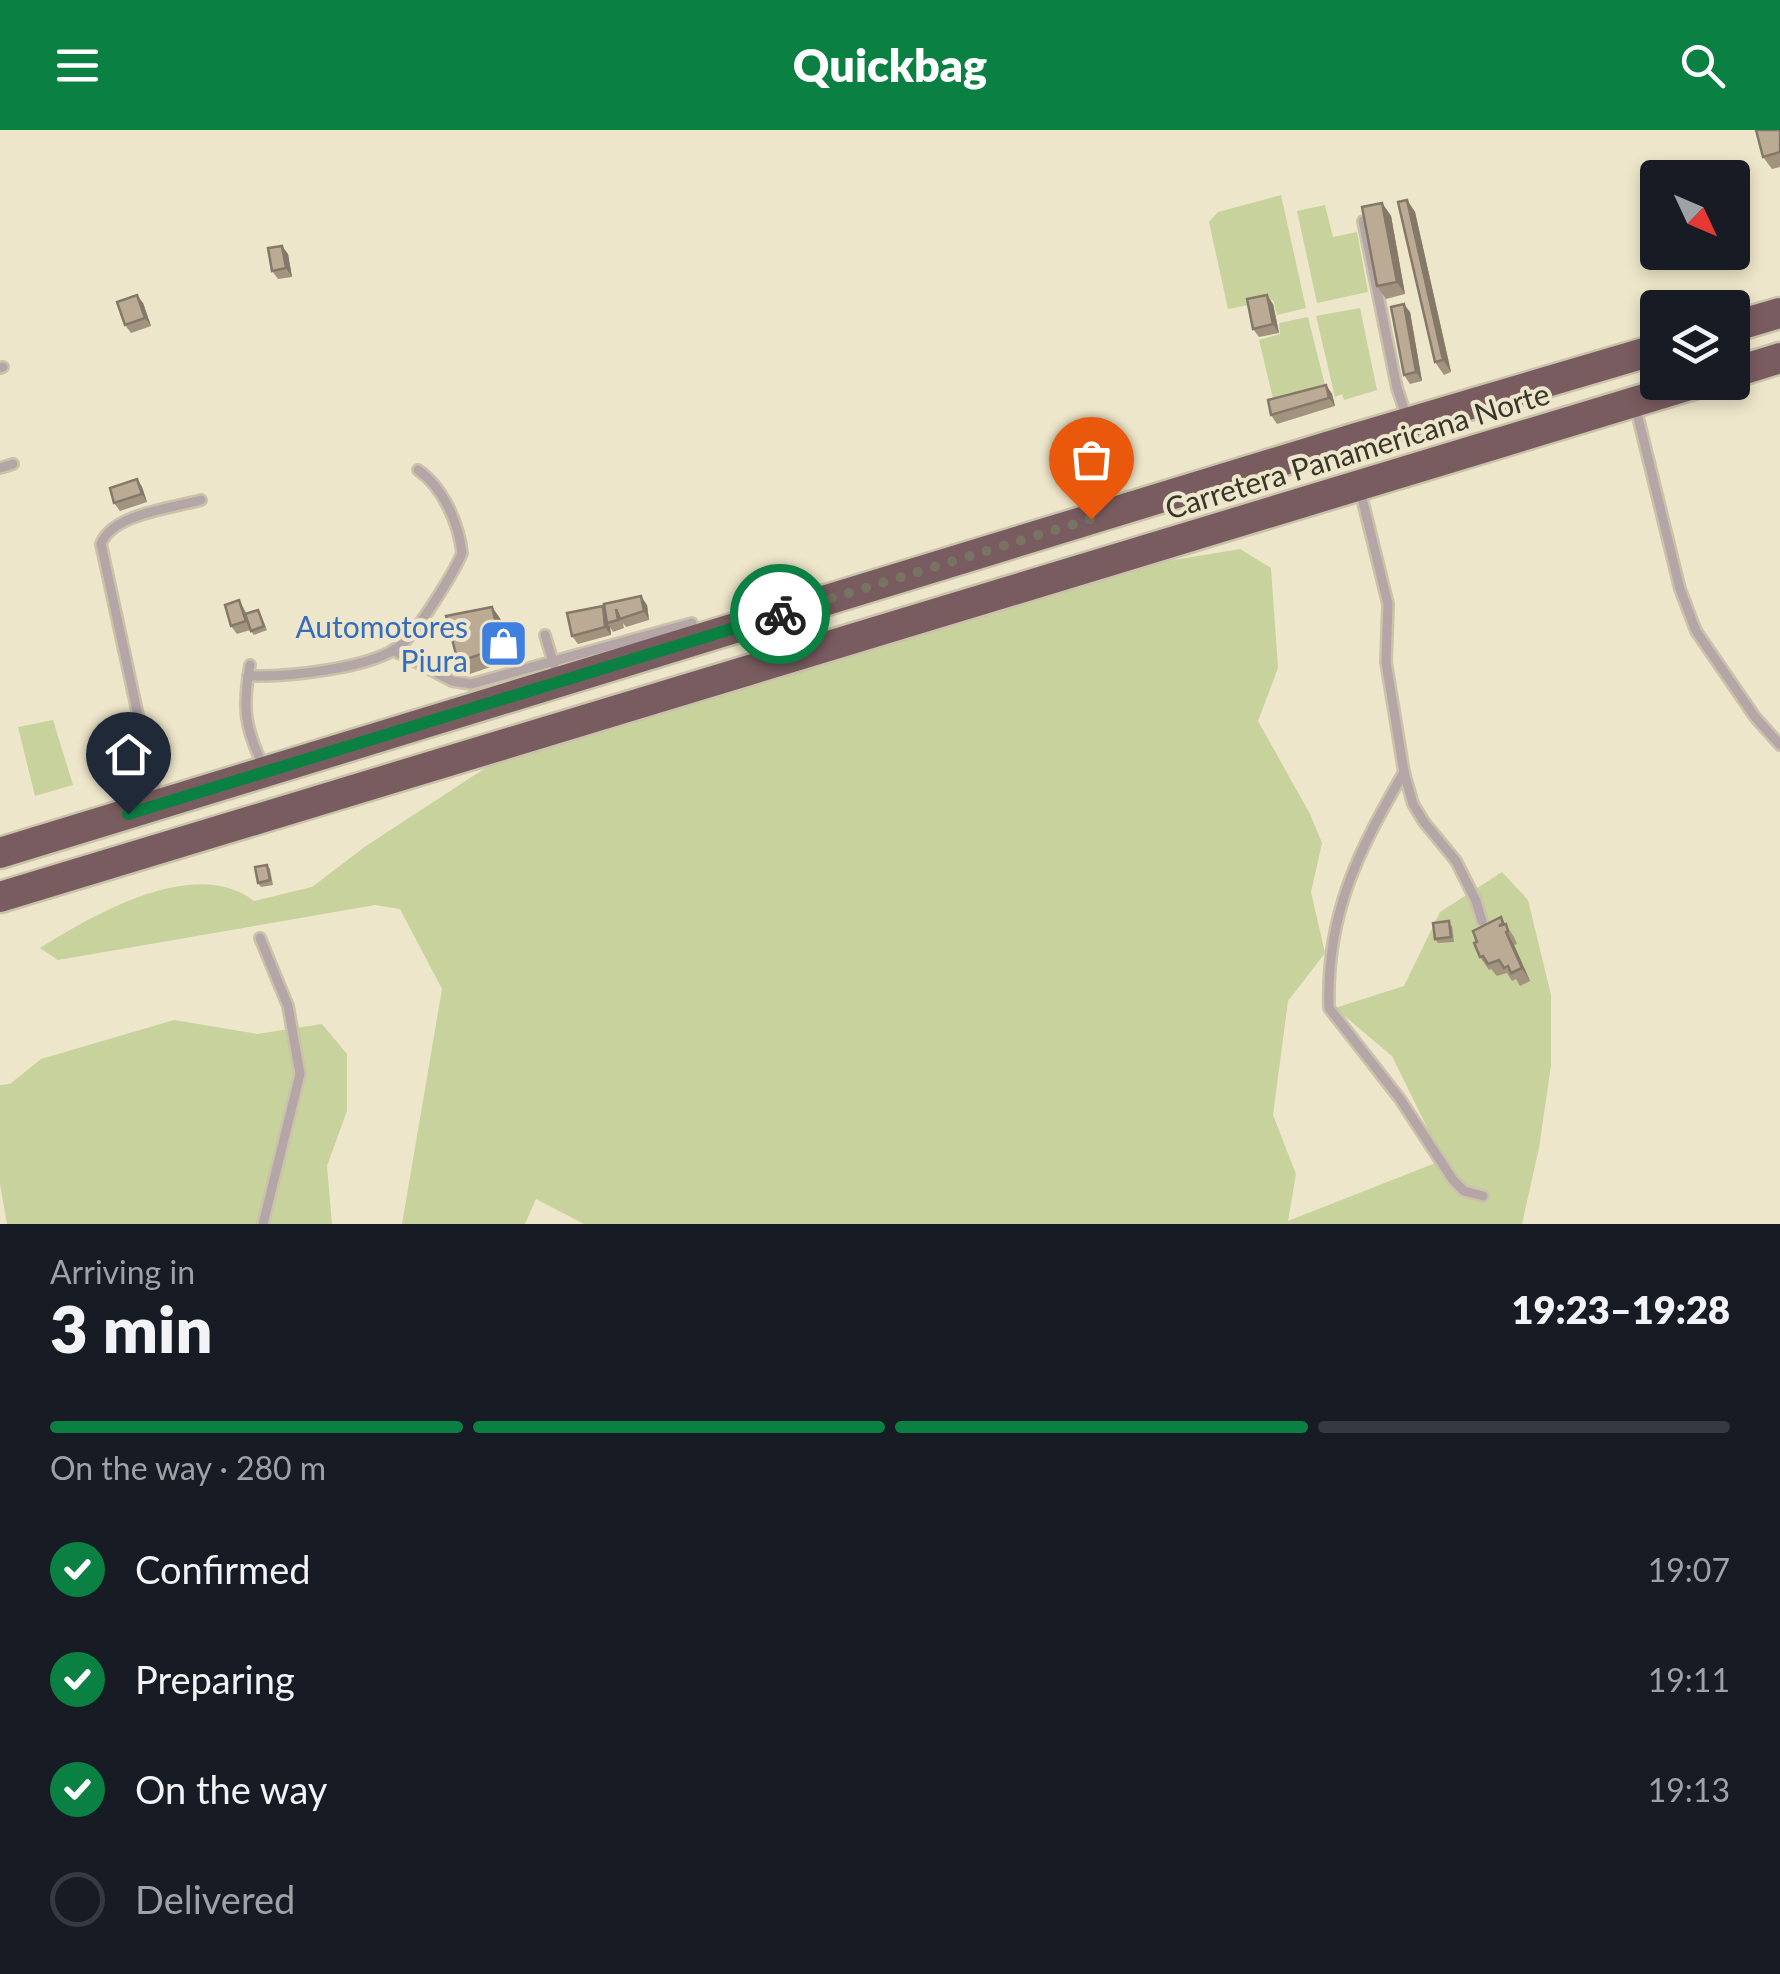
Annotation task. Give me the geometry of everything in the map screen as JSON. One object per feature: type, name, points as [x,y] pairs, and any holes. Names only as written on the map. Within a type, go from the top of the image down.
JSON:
[{"type":"highway","points":[[1750,322],[1780,313]]},
{"type":"highway","name":"Carretera Panamericana Norte","points":[[0,854],[266,772],[556,672],[1640,354]]},
{"type":"highway","points":[[1750,367],[1780,358]]},
{"type":"highway","name":"Carretera Panamericana Norte","points":[[0,897],[1641,400]]},
{"type":"lane","points":[[1363,221],[1397,388],[1409,422]]},
{"type":"lane","points":[[1634,402],[1680,589],[1696,631],[1780,746]]},
{"type":"lane","points":[[0,468],[13,464]]},
{"type":"lane","points":[[266,772],[245,721],[249,671],[304,674],[393,650],[410,637],[462,554],[440,488],[418,470]]},
{"type":"lane","points":[[1359,486],[1388,604],[1386,662],[1404,772],[1414,804],[1463,872],[1482,922]]},
{"type":"lane","points":[[160,804],[101,544],[118,522],[201,500]]},
{"type":"lane","points":[[393,650],[431,672],[471,684],[556,672],[692,622]]},
{"type":"lane","points":[[545,635],[556,672]]},
{"type":"lane","points":[[1404,772],[1364,841],[1345,887],[1334,925],[1329,1008],[1400,1099],[1454,1180],[1464,1191],[1483,1196]]},
{"type":"lane","points":[[260,938],[288,1006],[300,1074],[263,1224]]},
{"type":"green space","points":[[1281,195],[1306,308],[1277,315],[1273,300],[1228,309],[1209,222],[1218,212]]},
{"type":"green space","points":[[1325,205],[1333,237],[1357,232],[1368,292],[1317,303],[1297,211]]},
{"type":"green space","points":[[1360,308],[1377,390],[1344,400],[1342,394],[1335,397],[1316,316]]},
{"type":"green space","points":[[1308,317],[1327,393],[1275,407],[1259,340],[1280,334],[1279,323]]},
{"type":"green space","points":[[1240,549],[1271,568],[1278,668],[1258,721],[1322,843],[1311,892],[1325,953],[1288,1001],[1273,1115],[1296,1174],[1288,1221],[1443,1160],[1392,1056],[1335,1008],[1404,986],[1440,912],[1502,872],[1528,900],[1551,995],[1551,1065],[1539,1148],[1522,1224],[584,1224],[536,1199],[525,1224],[402,1224],[442,989],[400,909],[375,905],[58,960],[40,948],[115,906],[174,887],[203,884],[230,888],[254,901],[312,887],[366,846],[493,763],[1132,567]]},
{"type":"green space","points":[[53,720],[73,785],[35,796],[18,727]]},
{"type":"green space","points":[[174,1020],[257,1034],[322,1024],[347,1054],[347,1111],[327,1166],[332,1224],[7,1224],[0,1184],[0,1085],[10,1084],[41,1059]]},
{"type":"building","points":[[1756,130],[1780,130],[1780,152],[1763,157]]},
{"type":"building","points":[[1407,200],[1443,360],[1435,362],[1398,202]]},
{"type":"building","points":[[1382,203],[1397,282],[1377,286],[1362,207]]},
{"type":"building","points":[[282,246],[286,268],[272,271],[268,248]]},
{"type":"building","points":[[137,295],[145,318],[125,325],[117,302]]},
{"type":"building","points":[[1267,295],[1273,324],[1253,329],[1247,299]]},
{"type":"building","points":[[1404,304],[1416,372],[1404,375],[1391,307]]},
{"type":"building","points":[[1326,385],[1329,398],[1271,415],[1268,400]]},
{"type":"building","points":[[137,479],[142,494],[114,503],[110,488]]},
{"type":"building","points":[[641,596],[644,611],[620,619],[616,609],[618,620],[607,623],[604,604]]},
{"type":"building","points":[[239,600],[246,621],[231,626],[225,605]]},
{"type":"building","points":[[603,606],[605,627],[572,636],[567,613]]},
{"type":"building","points":[[492,607],[502,647],[458,662],[446,616]]},
{"type":"building","points":[[258,610],[264,626],[251,631],[245,614]]},
{"type":"building","points":[[267,865],[270,880],[258,883],[255,867]]},
{"type":"building","points":[[1501,917],[1503,923],[1499,926],[1506,924],[1522,968],[1511,973],[1499,960],[1488,964],[1474,943],[1477,942],[1473,931]]},
{"type":"building","points":[[1449,921],[1451,937],[1435,939],[1433,923]]},
{"type":"way so far","points":[[780,614],[1091,519]]},
{"type":"place","name":"Automotores Piura","points":[[503,643]]},
{"type":"route","points":[[128,814],[780,614]]}]
